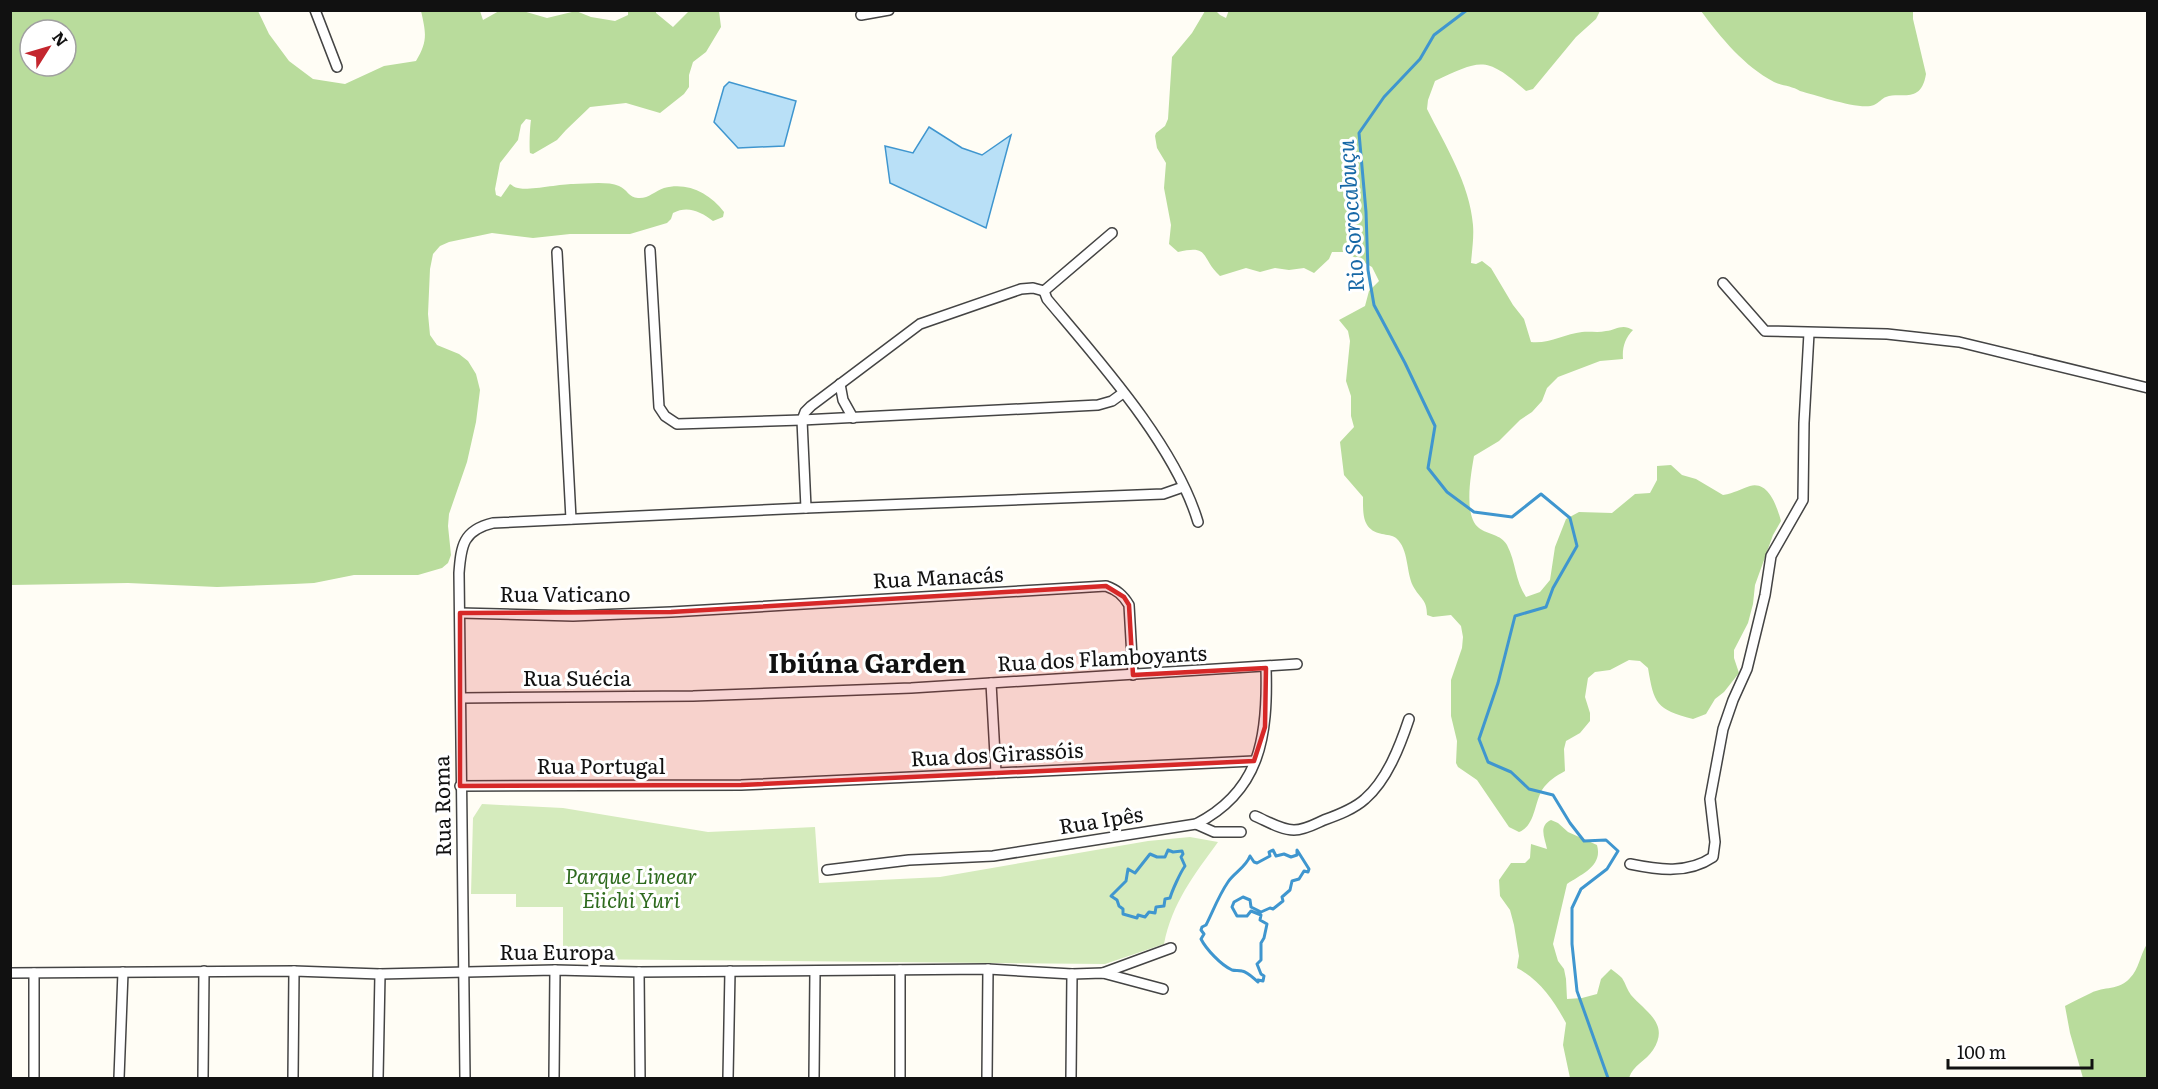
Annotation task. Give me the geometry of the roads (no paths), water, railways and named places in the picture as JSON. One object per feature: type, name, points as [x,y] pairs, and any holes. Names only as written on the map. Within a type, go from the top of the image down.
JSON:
[{"type":"street","points":[[315,10],[337,67]]},
{"type":"street","points":[[861,15],[889,10]]},
{"type":"street","points":[[1044,291],[1112,233]]},
{"type":"street","points":[[650,250],[659,407],[665,416],[682,425],[1098,405],[1113,401],[1124,393]]},
{"type":"street","points":[[557,252],[571,519],[1163,494],[1183,487]]},
{"type":"street","points":[[1723,283],[1765,331],[1887,334],[1959,342],[2148,388]]},
{"type":"street","points":[[806,508],[802,420],[805,412],[811,406],[920,324],[1022,289],[1033,288],[1044,291]]},
{"type":"street","points":[[1044,291],[1047,299],[1124,393],[1150,430],[1192,503],[1198,522]]},
{"type":"street","points":[[1630,864],[1654,869],[1677,869],[1700,865],[1713,857],[1715,842],[1710,799],[1723,729],[1747,669],[1765,595],[1771,556],[1803,500],[1803,423],[1809,333]]},
{"type":"street","points":[[840,384],[843,400],[853,418]]},
{"type":"street","name":"Rua Roma","points":[[465,1078],[465,972],[460,786],[461,550],[469,536],[479,528],[493,523],[571,519]]},
{"type":"street","name":"Rua Manacás","points":[[671,612],[1106,586],[1124,597],[1129,605],[1133,675]]},
{"type":"street","name":"Rua Vaticano","points":[[460,613],[573,616],[671,612]]},
{"type":"street","name":"Rua dos Flamboyants","points":[[693,696],[991,683],[1266,668],[1297,664]]},
{"type":"street","name":"Rua Ipês","points":[[827,870],[909,860],[993,856],[1196,825],[1229,803],[1240,790],[1254,761],[1265,727],[1266,668]]},
{"type":"street","points":[[991,683],[996,773]]},
{"type":"street","name":"Rua Suécia","points":[[461,698],[693,696]]},
{"type":"street","points":[[1255,816],[1282,828],[1294,830],[1307,828],[1356,806],[1365,800],[1377,786],[1401,740],[1409,719]]},
{"type":"street","name":"Rua dos Girassóis","points":[[741,785],[1254,761]]},
{"type":"street","name":"Rua Portugal","points":[[460,786],[741,785]]},
{"type":"street","points":[[1196,825],[1214,832],[1241,832]]},
{"type":"street","name":"Rua Europa","points":[[1103,973],[1171,948]]},
{"type":"street","points":[[987,1078],[988,969]]},
{"type":"street","name":"Rua Europa","points":[[10,973],[294,970],[380,974],[555,970],[639,972],[988,969],[1072,974],[1103,973],[1163,989]]},
{"type":"street","points":[[293,1078],[294,970]]},
{"type":"street","points":[[554,1078],[555,970]]},
{"type":"street","points":[[900,970],[900,1078]]},
{"type":"street","points":[[202,1078],[204,971]]},
{"type":"street","points":[[728,1078],[730,971]]},
{"type":"street","points":[[814,1078],[815,971]]},
{"type":"street","points":[[119,1078],[123,972]]},
{"type":"street","points":[[639,972],[640,1078]]},
{"type":"street","points":[[34,973],[34,1078]]},
{"type":"street","points":[[378,1078],[380,974]]},
{"type":"street","points":[[1071,1078],[1072,974]]},
{"type":"water","points":[[729,82],[796,101],[784,146],[738,148],[714,122],[724,87]]},
{"type":"water","points":[[929,127],[962,148],[982,155],[1011,135],[986,228],[890,183],[885,146],[913,153]]},
{"type":"waterway","name":"Rio Sorocabuçu","points":[[1467,10],[1434,35],[1420,59],[1384,97],[1359,133],[1366,212],[1368,270],[1374,305],[1435,426],[1428,468],[1447,492],[1474,512],[1512,517],[1541,494],[1570,518],[1577,546],[1553,588],[1546,607],[1515,616],[1498,683],[1479,739],[1488,762],[1511,772],[1529,789],[1553,795],[1584,841],[1606,840],[1618,851],[1607,869],[1581,889],[1572,908],[1572,944],[1577,991],[1608,1078]]},
{"type":"waterway","points":[[1168,850],[1182,851],[1181,857],[1185,866],[1170,898],[1165,899],[1164,906],[1156,907],[1155,913],[1149,912],[1145,917],[1138,915],[1137,918],[1123,914],[1123,909],[1111,896],[1126,881],[1128,869],[1135,873],[1150,854],[1165,857],[1168,850]]},
{"type":"waterway","points":[[1273,850],[1276,856],[1284,854],[1291,857],[1297,855],[1297,850],[1309,869],[1308,872],[1304,871],[1299,879],[1292,881],[1290,890],[1282,897],[1283,901],[1273,909],[1261,912],[1251,907],[1250,900],[1243,897],[1234,902],[1232,907],[1237,916],[1247,916],[1251,911],[1261,915],[1260,920],[1267,924],[1261,943],[1261,960],[1257,964],[1264,976],[1263,981],[1258,980],[1258,982],[1246,973],[1232,970],[1219,961],[1201,939],[1204,934],[1201,930],[1206,925],[1228,882],[1250,856],[1257,863],[1270,856],[1269,852],[1273,850]]},
{"type":"district","name":"Ibiúna Garden","points":[[867,664]]},
{"type":"park label","name":"Parque Linear Eiichi Yuri","points":[[631,889]]}]
